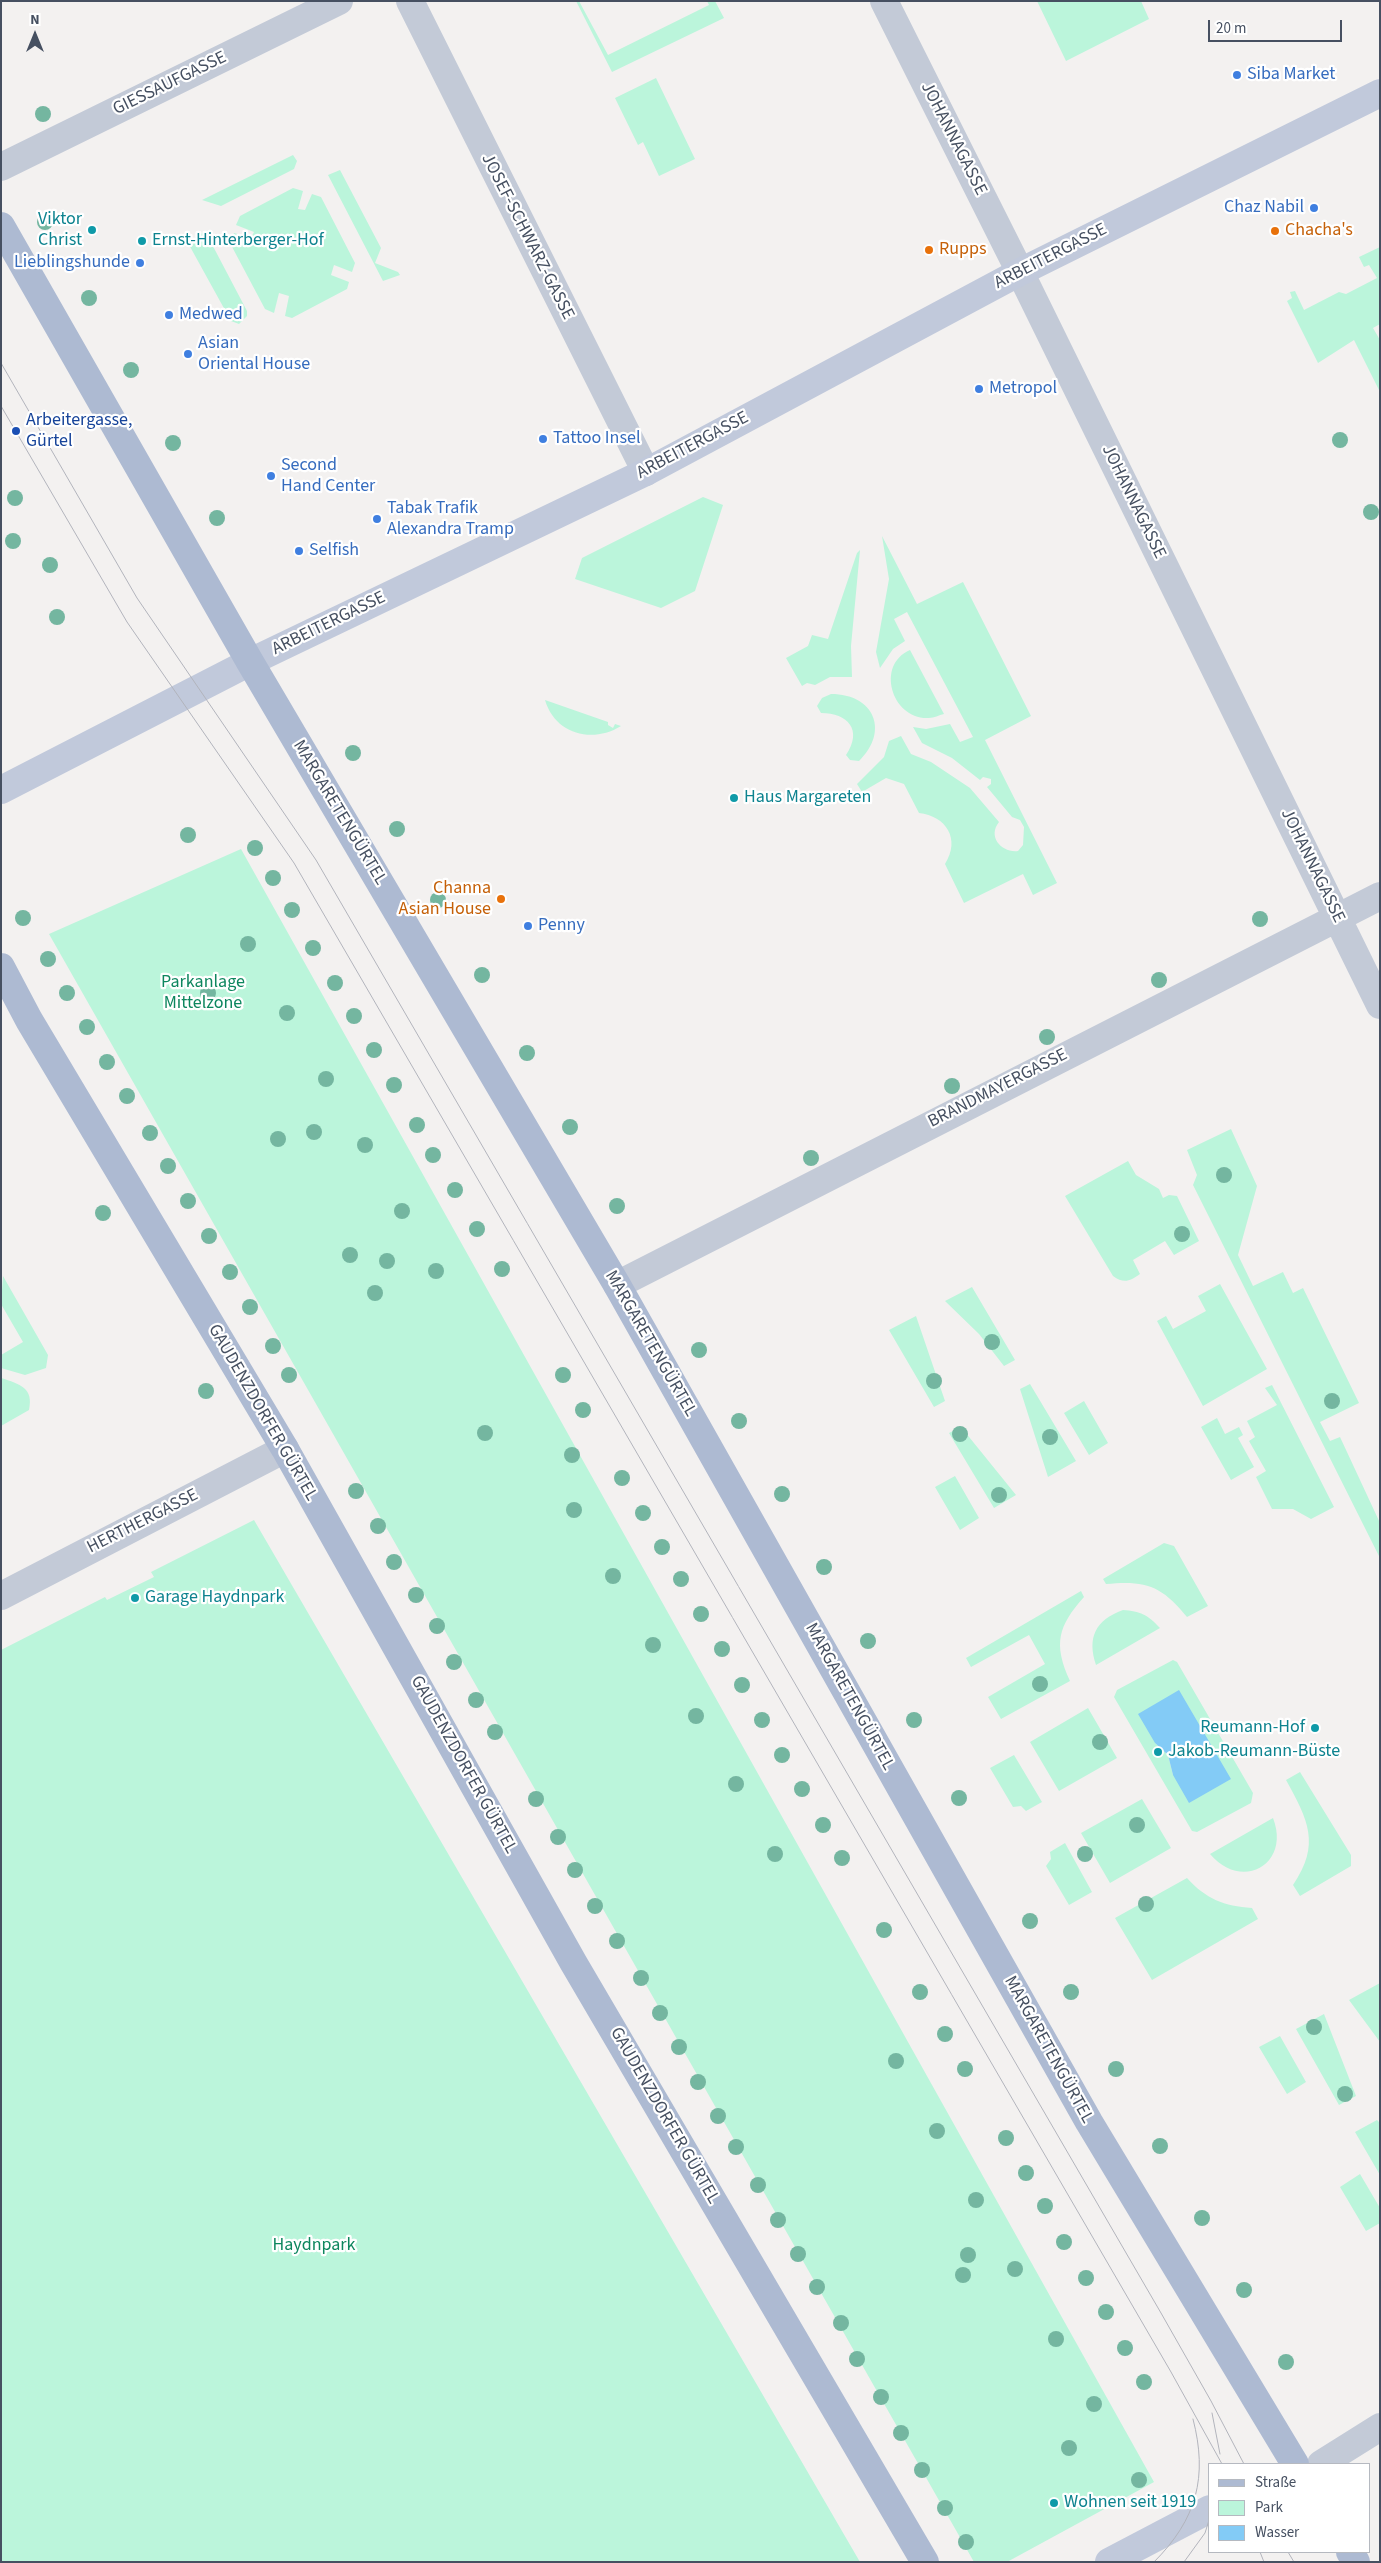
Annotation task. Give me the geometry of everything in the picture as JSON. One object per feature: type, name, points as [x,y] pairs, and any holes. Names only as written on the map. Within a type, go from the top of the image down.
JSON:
[{"type":"main road","name":"MARGARETENGÜRTEL","points":[[1,226],[250,662],[617,1285],[1089,2122],[1294,2463]]},
{"type":"main road","name":"GAUDENZDORFER GÜRTEL","points":[[1,968],[29,1020],[285,1449],[574,1962],[925,2562]]},
{"type":"street","name":"GIESSAUFGASSE","points":[[1,167],[339,1]]},
{"type":"street","name":"JOSEF-SCHWARZ-GASSE","points":[[410,1],[646,472]]},
{"type":"street","name":"JOHANNAGASSE","points":[[884,1],[1020,272],[1380,1005]]},
{"type":"street","name":"ARBEITERGASSE","points":[[1,790],[250,662],[646,472],[1020,272],[1380,93]]},
{"type":"street","name":"BRANDMAYERGASSE","points":[[617,1285],[1380,896]]},
{"type":"street","name":"HERTHERGASSE","points":[[1,1596],[285,1449]]},
{"type":"street","points":[[1324,2463],[1380,2427]]},
{"type":"street","points":[[1109,2562],[1208,2510]]},
{"type":"green space","points":[[576,1],[579,1],[608,55],[709,5],[707,1],[715,1],[724,18],[612,72]]},
{"type":"green space","points":[[1037,1],[1141,1],[1149,19],[1066,61]]},
{"type":"green space","points":[[656,78],[695,159],[659,176],[643,142],[638,145],[615,98]]},
{"type":"green space","points":[[293,155],[297,161],[294,169],[221,206],[202,200]]},
{"type":"green space","points":[[340,170],[381,248],[375,263],[398,272],[400,275],[383,281],[328,175]]},
{"type":"green space","points":[[293,188],[303,191],[298,209],[305,210],[312,194],[321,197],[355,263],[352,272],[334,265],[331,275],[349,282],[347,289],[292,318],[285,316],[289,296],[279,293],[274,313],[265,309],[230,243],[234,233],[251,238],[254,232],[236,225],[240,216]]},
{"type":"green space","points":[[205,231],[247,311],[247,316],[239,324],[231,321],[188,243]]},
{"type":"green space","points":[[1380,247],[1380,324],[1373,328],[1380,340],[1380,392],[1354,340],[1318,363],[1287,301],[1292,298],[1290,292],[1295,291],[1304,310],[1339,292],[1346,294],[1377,278],[1369,265],[1364,267],[1359,257]]},
{"type":"green space","points":[[703,497],[723,505],[695,591],[661,608],[575,579],[582,558]]},
{"type":"green space","points":[[882,536],[917,604],[963,582],[1031,716],[985,740],[1057,883],[1033,895],[1023,874],[964,903],[945,864],[950,855],[951,838],[943,824],[929,815],[919,813],[904,784],[886,778],[862,792],[857,784],[884,757],[889,741],[901,736],[911,754],[931,762],[970,788],[999,822],[995,833],[998,843],[1002,847],[1018,851],[1023,845],[1024,827],[1020,820],[1012,817],[987,787],[991,784],[991,779],[983,777],[980,780],[952,758],[922,743],[913,727],[926,729],[950,724],[960,742],[973,737],[907,612],[894,619],[905,641],[893,649],[880,668],[876,652],[889,579]]},
{"type":"green space","points":[[860,550],[851,646],[852,677],[830,677],[815,685],[807,683],[802,686],[786,658],[808,646],[812,635],[828,639],[857,553]]},
{"type":"green space","points":[[910,650],[944,714],[931,718],[916,716],[906,710],[892,690],[893,667],[899,657]]},
{"type":"green space","points":[[831,694],[858,700],[867,707],[873,716],[874,738],[868,750],[859,761],[850,760],[846,755],[853,738],[853,731],[850,725],[839,716],[821,713],[817,706],[822,698]]},
{"type":"green space","points":[[545,700],[608,722],[608,725],[613,728],[615,724],[621,726],[598,734],[587,735],[576,732],[566,728],[557,721],[550,712]]},
{"type":"green space","name":"Parkanlage Mittelzone","points":[[241,849],[1154,2482],[1007,2562],[974,2562],[49,934]]},
{"type":"green space","points":[[1231,1129],[1257,1186],[1238,1255],[1253,1286],[1283,1272],[1293,1293],[1303,1288],[1359,1403],[1320,1422],[1330,1441],[1340,1437],[1380,1523],[1380,1558],[1193,1185],[1197,1175],[1187,1150]]},
{"type":"green space","points":[[1128,1161],[1136,1175],[1159,1189],[1163,1198],[1169,1195],[1177,1196],[1199,1241],[1174,1255],[1165,1241],[1133,1260],[1140,1274],[1124,1281],[1113,1276],[1065,1196]]},
{"type":"green space","points":[[3,1276],[48,1355],[46,1368],[25,1375],[1,1368],[1,1355],[23,1342],[1,1304]]},
{"type":"green space","points":[[1220,1284],[1267,1369],[1203,1406],[1157,1321],[1166,1316],[1173,1329],[1206,1311],[1198,1296]]},
{"type":"green space","points":[[972,1287],[1015,1360],[1004,1366],[979,1334],[945,1301]]},
{"type":"green space","points":[[916,1316],[945,1401],[934,1407],[889,1330]]},
{"type":"green space","points":[[1,1378],[14,1382],[24,1388],[30,1403],[29,1410],[1,1426]]},
{"type":"green space","points":[[1030,1384],[1076,1461],[1048,1477],[1020,1389]]},
{"type":"green space","points":[[1272,1385],[1334,1507],[1311,1519],[1293,1509],[1272,1509],[1256,1477],[1266,1471],[1249,1441],[1255,1437],[1247,1421],[1277,1405],[1265,1388]]},
{"type":"green space","points":[[1084,1401],[1108,1443],[1089,1455],[1064,1413]]},
{"type":"green space","points":[[1217,1418],[1225,1434],[1239,1427],[1243,1435],[1238,1438],[1254,1467],[1231,1480],[1201,1427]]},
{"type":"green space","points":[[961,1427],[1016,1495],[994,1508],[949,1433]]},
{"type":"green space","points":[[955,1476],[979,1518],[960,1530],[935,1487]]},
{"type":"green space","name":"Haydnpark","points":[[254,1520],[860,2562],[1,2562],[1,1650],[105,1597],[107,1600],[154,1577],[151,1572]]},
{"type":"green space","points":[[1164,1543],[1174,1546],[1208,1606],[1187,1617],[1169,1598],[1152,1587],[1132,1583],[1106,1584],[1103,1579]]},
{"type":"green space","points":[[1081,1591],[1084,1597],[1068,1617],[1061,1636],[1061,1656],[1070,1681],[1001,1719],[988,1697],[1045,1664],[1029,1635],[971,1667],[966,1658]]},
{"type":"green space","points":[[1123,1610],[1143,1614],[1160,1628],[1096,1665],[1092,1646],[1096,1631],[1106,1619]]},
{"type":"green space","points":[[1173,1660],[1177,1662],[1253,1793],[1251,1803],[1197,1832],[1192,1831],[1114,1697],[1117,1690]],"holes":[[[1155,1743],[1231,1779],[1173,1775],[1168,1755]]]},
{"type":"green space","points":[[1088,1708],[1117,1758],[1059,1791],[1030,1742]]},
{"type":"green space","points":[[1014,1755],[1042,1802],[1026,1811],[1021,1806],[1013,1807],[990,1768]]},
{"type":"green space","points":[[1300,1772],[1351,1855],[1351,1866],[1300,1896],[1293,1885],[1307,1857],[1308,1832],[1300,1808],[1286,1780]]},
{"type":"green space","points":[[1142,1799],[1171,1848],[1110,1883],[1081,1833]]},
{"type":"green space","points":[[1273,1818],[1277,1834],[1275,1848],[1269,1860],[1260,1868],[1249,1871],[1236,1871],[1223,1865],[1210,1854]]},
{"type":"green space","points":[[1065,1843],[1092,1892],[1069,1905],[1046,1866],[1051,1859],[1050,1852]]},
{"type":"green space","points":[[1187,1878],[1201,1891],[1216,1900],[1252,1908],[1258,1919],[1152,1980],[1115,1918]]},
{"type":"green space","points":[[1380,1983],[1380,2042],[1349,2000]]},
{"type":"green space","points":[[1324,2014],[1356,2096],[1339,2105],[1296,2029]]},
{"type":"green space","points":[[1280,2036],[1306,2082],[1287,2094],[1259,2047]]},
{"type":"green space","points":[[1377,2120],[1380,2123],[1380,2175],[1355,2132]]},
{"type":"green space","points":[[1360,2174],[1380,2208],[1380,2223],[1366,2231],[1340,2187]]},
{"type":"water","points":[[1179,1690],[1231,1779],[1189,1803],[1173,1775],[1168,1755],[1155,1743],[1138,1714]]},
{"type":"tram line","points":[[1,363],[137,598],[316,860],[1161,2313],[1243,2463]]},
{"type":"tram line","points":[[1,406],[127,622],[294,863],[1171,2372],[1221,2463]]},
{"type":"tram line","points":[[1212,2413],[1220,2454]]},
{"type":"tram line","points":[[1154,2562],[1169,2546],[1180,2530],[1195,2496],[1199,2478],[1199,2460],[1193,2419]]},
{"type":"tram line","points":[[1184,2562],[1205,2533],[1208,2523]]},
{"type":"tram line","points":[[1260,2553],[1264,2562]]},
{"type":"tram line","points":[[1289,2553],[1294,2562]]},
{"type":"place","name":"Siba Market","points":[[1237,75]]},
{"type":"place","name":"Chaz Nabil","points":[[1314,208]]},
{"type":"place","name":"Viktor Christ","points":[[92,230]]},
{"type":"place","name":"Chacha's","points":[[1275,231]]},
{"type":"place","name":"Ernst-Hinterberger-Hof","points":[[142,241]]},
{"type":"place","name":"Rupps","points":[[929,250]]},
{"type":"place","name":"Lieblingshunde","points":[[140,263]]},
{"type":"place","name":"Medwed","points":[[169,315]]},
{"type":"place","name":"Asian Oriental House","points":[[188,354]]},
{"type":"place","name":"Metropol","points":[[979,389]]},
{"type":"place","name":"Arbeitergasse, Gürtel","points":[[16,431]]},
{"type":"place","name":"Tattoo Insel","points":[[543,439]]},
{"type":"place","name":"Second Hand Center","points":[[271,476]]},
{"type":"place","name":"Tabak Trafik Alexandra Tramp","points":[[377,519]]},
{"type":"place","name":"Selfish","points":[[299,551]]},
{"type":"place","name":"Haus Margareten","points":[[734,798]]},
{"type":"place","name":"Channa Asian House","points":[[501,899]]},
{"type":"place","name":"Penny","points":[[528,926]]},
{"type":"place","name":"Garage Haydnpark","points":[[135,1598]]},
{"type":"place","name":"Reumann-Hof","points":[[1315,1728]]},
{"type":"place","name":"Jakob-Reumann-Büste","points":[[1158,1752]]},
{"type":"place","name":"Wohnen seit 1919","points":[[1054,2503]]}]
